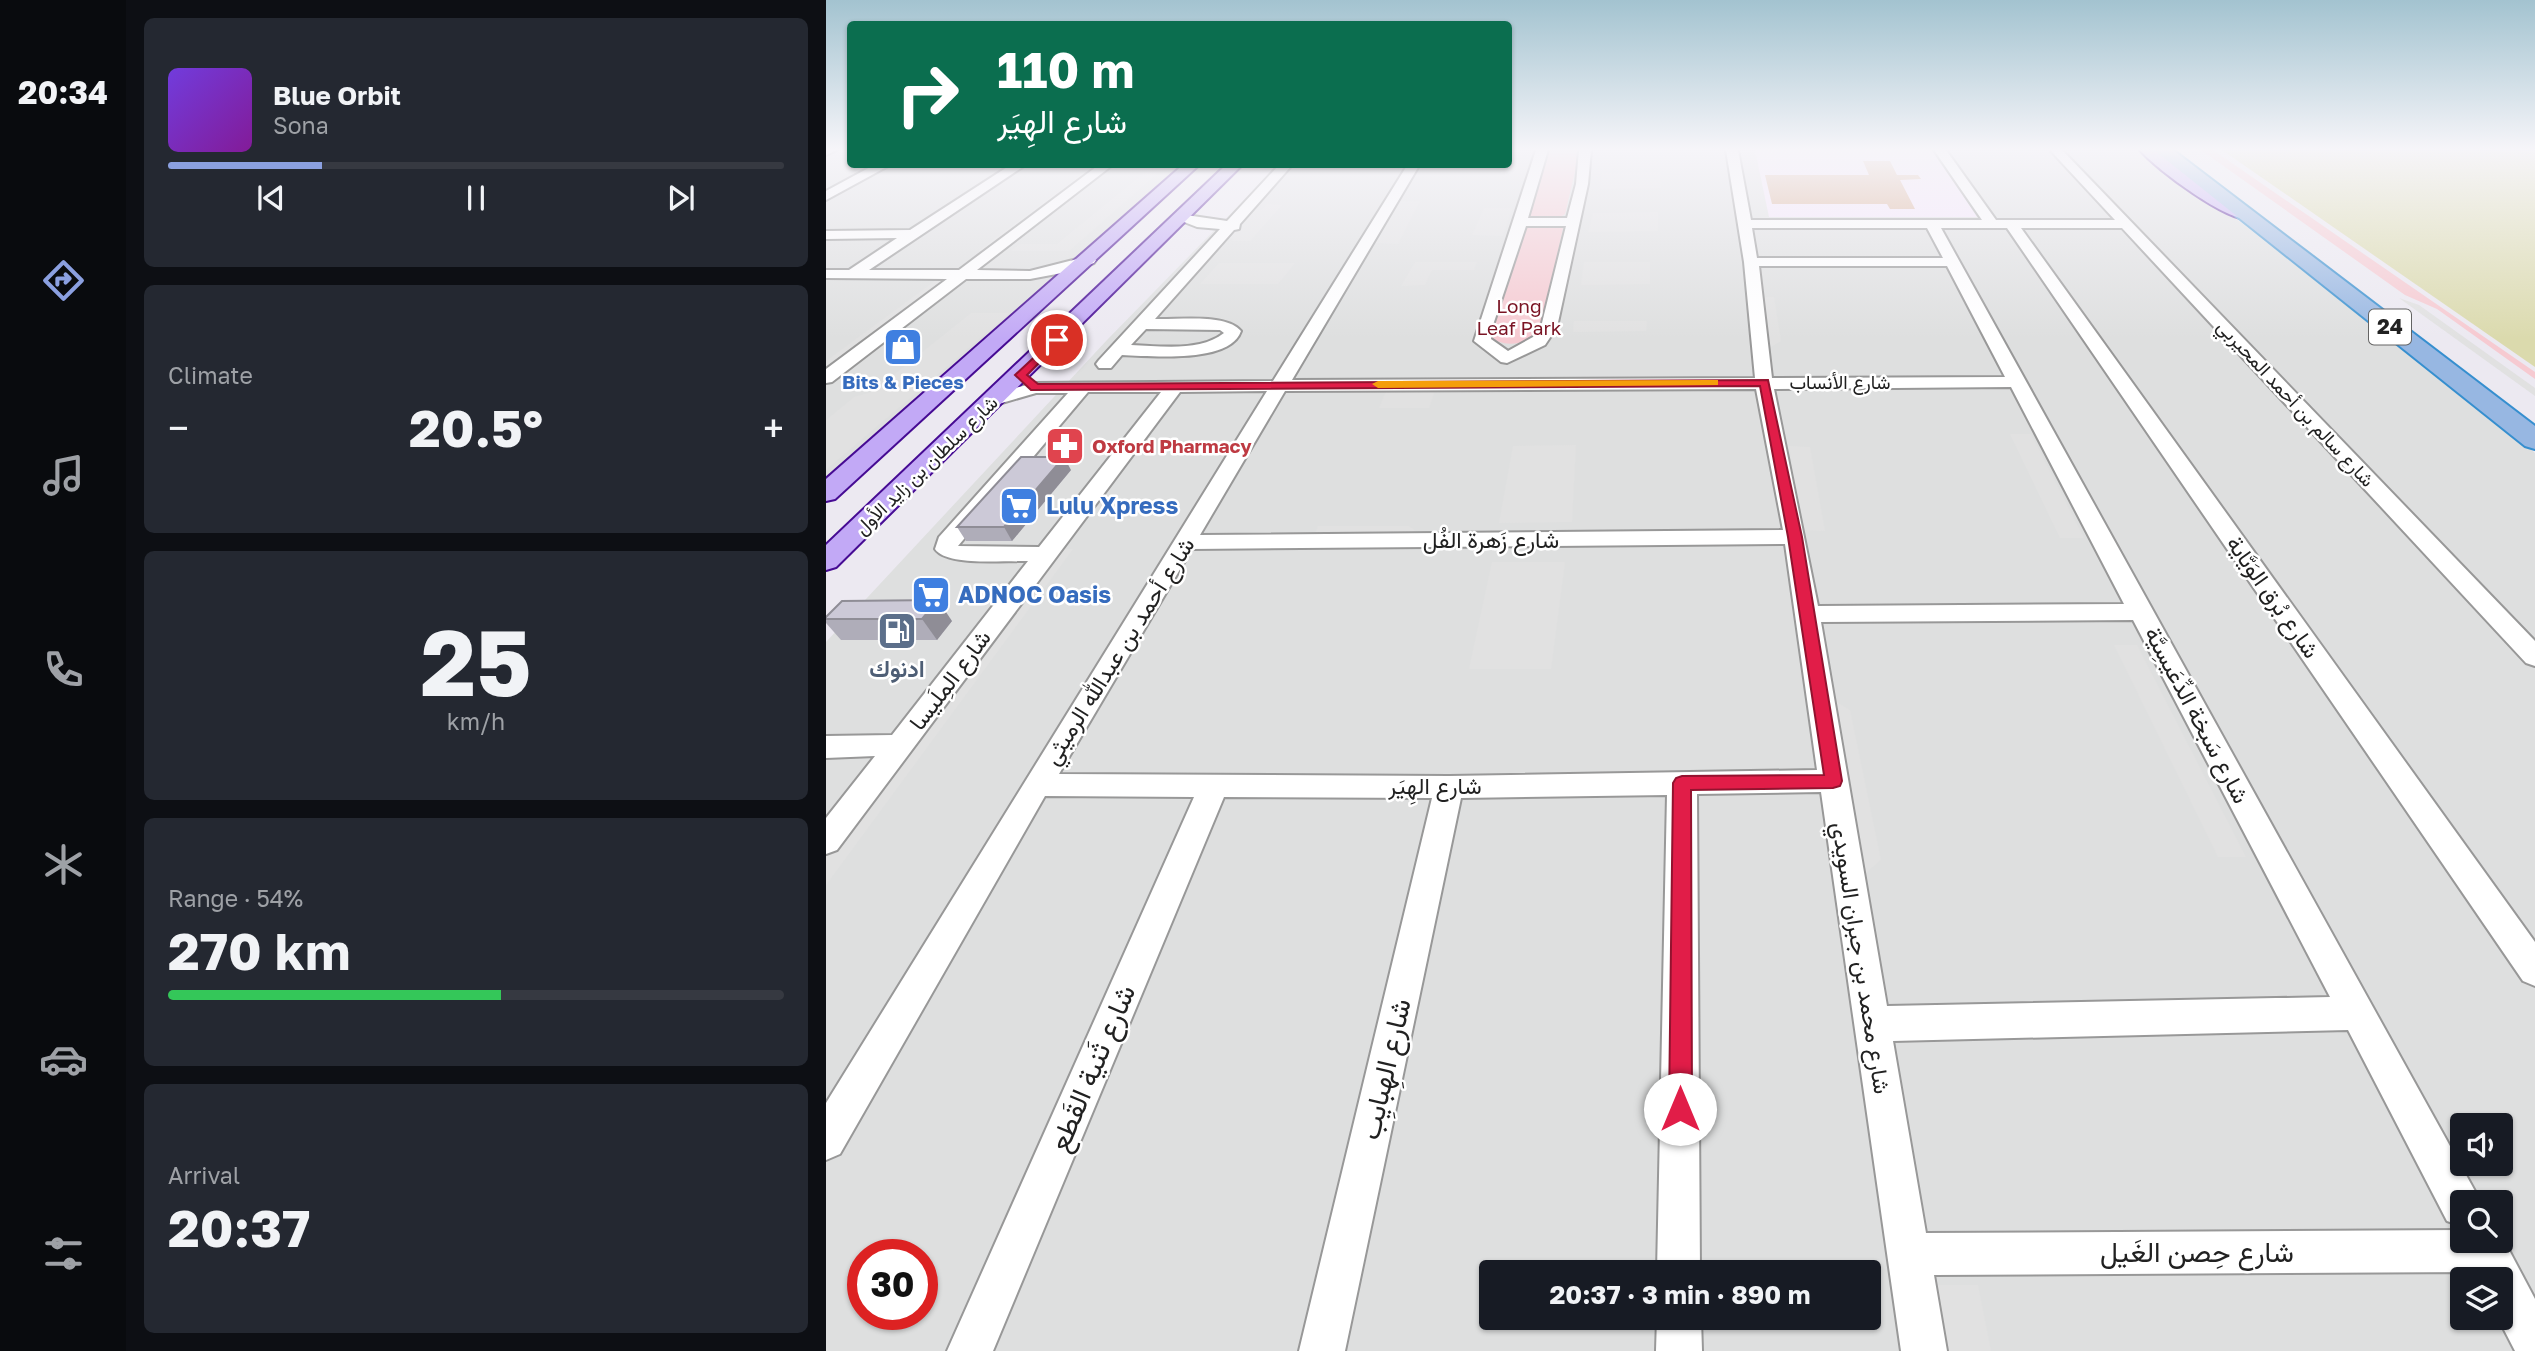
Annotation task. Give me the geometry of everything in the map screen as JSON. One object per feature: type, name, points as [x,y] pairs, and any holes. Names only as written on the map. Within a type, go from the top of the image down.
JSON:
[{"type":"highway","name":"24","points":[[2243,213],[2535,440]]},
{"type":"highway","name":"24","points":[[2269,213],[2535,412]]},
{"type":"main road","name":"شارع سلطان بن زايد الأول","points":[[826,493],[1141,213]]},
{"type":"main road","name":"شارع سلطان بن زايد الأول","points":[[826,561],[995,399],[1028,381],[1188,213]]},
{"type":"main road","points":[[2242,213],[2246,215]]},
{"type":"street","points":[[826,292],[947,213]]},
{"type":"street","points":[[826,378],[1043,213]]},
{"type":"street","points":[[1105,364],[1245,213]]},
{"type":"street","name":"شارع أحمد بن عبدالله الرميثي","points":[[826,1140],[1037,785],[1385,213]]},
{"type":"street","points":[[1482,341],[1523,213]]},
{"type":"street","points":[[1482,341],[1507,358],[1543,337],[1549,327],[1576,213]]},
{"type":"street","name":"شارع محمد بن جبران السويدي","points":[[1743,213],[1765,383],[1795,537],[1924,1351]]},
{"type":"street","name":"شارع بُرق الوَيَّاية","points":[[1993,213],[2535,970]]},
{"type":"street","name":"شارع سالم بن أحمد المحيربي","points":[[2116,213],[2535,657]]},
{"type":"street","points":[[1184,217],[1197,223],[1234,226]]},
{"type":"street","points":[[1520,222],[1574,222]]},
{"type":"street","points":[[1745,224],[2126,224]]},
{"type":"street","name":"شارع سَبخة الدِّعَيسِيَّة","points":[[1932,224],[2453,1190]]},
{"type":"street","points":[[1166,234],[1215,225]]},
{"type":"street","points":[[826,235],[915,234]]},
{"type":"street","points":[[826,274],[1030,275],[1089,260]]},
{"type":"street","points":[[1751,262],[1952,262]]},
{"type":"street","points":[[1030,275],[1053,281],[1059,287]]},
{"type":"street","points":[[1118,350],[1201,349],[1221,344],[1232,335],[1230,327],[1223,325],[1142,324]]},
{"type":"street","points":[[1482,341],[1502,346],[1533,345]]},
{"type":"street","points":[[1505,384],[1507,358]]},
{"type":"street","name":"شارع الأنساب","points":[[1028,381],[1083,387],[2016,382]]},
{"type":"street","name":"شارع المِلَيسا","points":[[826,841],[1176,385]]},
{"type":"street","points":[[1046,554],[953,553],[946,549],[947,542],[1083,387]]},
{"type":"street","name":"شارع زَهرة الفُل","points":[[1186,542],[1795,537]]},
{"type":"street","points":[[1807,614],[2141,612]]},
{"type":"street","points":[[826,747],[901,745]]},
{"type":"street","name":"شارع الهِيَر","points":[[1037,785],[1449,787],[1833,781]]},
{"type":"street","points":[[1679,1260],[1682,783]]},
{"type":"street","name":"شارع ثَنية القَطع","points":[[970,1351],[1215,784]]},
{"type":"street","name":"شارع الهِبايِب","points":[[1321,1351],[1449,787]]},
{"type":"street","points":[[1872,1024],[2358,1013]]},
{"type":"street","name":"شارع حِصن الغَيل","points":[[1908,1254],[2450,1246]]},
{"type":"street","points":[[2488,1253],[2535,1344]]},
{"type":"street","points":[[1679,1330],[1679,1351]]},
{"type":"shaded area","points":[[826,213],[1139,213],[826,493]]},
{"type":"shaded area","points":[[1029,213],[1038,213],[987,251],[978,251]]},
{"type":"shaded area","points":[[1095,213],[1112,213],[1069,251],[1011,251],[1020,244],[1057,244]]},
{"type":"shaded area","points":[[1231,213],[2227,213],[2535,453],[2535,1351],[826,1351],[826,642],[1107,340]]},
{"type":"shaded area","points":[[1251,213],[1275,213],[1250,241],[1231,241],[1234,239],[1228,238]]},
{"type":"shaded area","points":[[1393,213],[1414,213],[1398,244],[1375,243]]},
{"type":"shaded area","points":[[1482,213],[1510,213],[1503,236],[1472,235]]},
{"type":"shaded area","points":[[1593,213],[1658,213],[1658,231],[1588,232]]},
{"type":"shaded area","points":[[1768,213],[1974,213],[1977,217],[1769,217]]},
{"type":"shaded area","points":[[2313,213],[2535,213],[2535,367]]},
{"type":"shaded area","points":[[1415,262],[1477,262],[1474,270],[1432,270],[1425,285],[1401,286]]},
{"type":"shaded area","points":[[1584,262],[1650,262],[1650,284],[1581,285]]},
{"type":"shaded area","points":[[1219,263],[1295,263],[1278,284],[1200,284]]},
{"type":"shaded area","points":[[936,280],[945,280],[826,369],[826,361]]},
{"type":"shaded area","points":[[1764,297],[1774,297],[1781,341],[1771,347]]},
{"type":"shaded area","points":[[2399,298],[2419,305],[2535,388],[2535,396]]},
{"type":"shaded area","points":[[971,313],[1010,313],[826,470],[826,420],[854,397],[872,392]]},
{"type":"shaded area","points":[[1574,321],[1647,321],[1646,331],[1573,332]]},
{"type":"shaded area","points":[[1435,390],[1429,408],[1379,408],[1386,391]]},
{"type":"shaded area","points":[[2010,434],[2031,434],[2084,538],[2060,538]]},
{"type":"shaded area","points":[[1576,445],[1572,522],[1499,523],[1513,446]]},
{"type":"shaded area","points":[[1789,446],[1810,447],[1825,531],[1802,530]]},
{"type":"shaded area","points":[[1318,526],[1409,526],[1423,536],[1314,536]]},
{"type":"shaded area","points":[[1059,549],[1073,549],[826,885],[826,858]]},
{"type":"shaded area","points":[[1492,562],[1565,562],[1551,669],[1469,669]]},
{"type":"shaded area","points":[[2114,645],[2137,645],[2246,857],[2218,857]]},
{"type":"shaded area","points":[[1830,698],[1850,710],[1881,860],[1859,879]]},
{"type":"shaded area","points":[[1937,1285],[1978,1285],[1991,1351],[1949,1351]]},
{"type":"green space","points":[[1565,213],[1556,219],[1545,220],[1524,215]]},
{"type":"green space","points":[[2290,213],[2304,213],[2535,372],[2535,379],[2437,309],[2405,295]]},
{"type":"green space","name":"Long Leaf Park","points":[[1529,224],[1560,225],[1563,228],[1540,334],[1514,344],[1500,342],[1488,335],[1520,228]]},
{"type":"building","points":[[1021,457],[1064,457],[1004,527],[957,527]]},
{"type":"building","points":[[938,600],[922,619],[826,619],[842,601]]},
{"type":"slow traffic","points":[[1378,384],[1714,383]]},
{"type":"place","name":"Bits & Pieces","points":[[903,347]]},
{"type":"place","name":"Oxford Pharmacy","points":[[1065,446]]},
{"type":"place","name":"Lulu Xpress","points":[[1019,506]]},
{"type":"place","name":"ADNOC Oasis","points":[[931,595]]},
{"type":"place","name":"ادنوك","points":[[897,631]]},
{"type":"route","points":[[1057,340],[1020,375],[1035,388],[1765,383],[1795,537],[1833,781],[1682,783],[1680,1109]]}]
